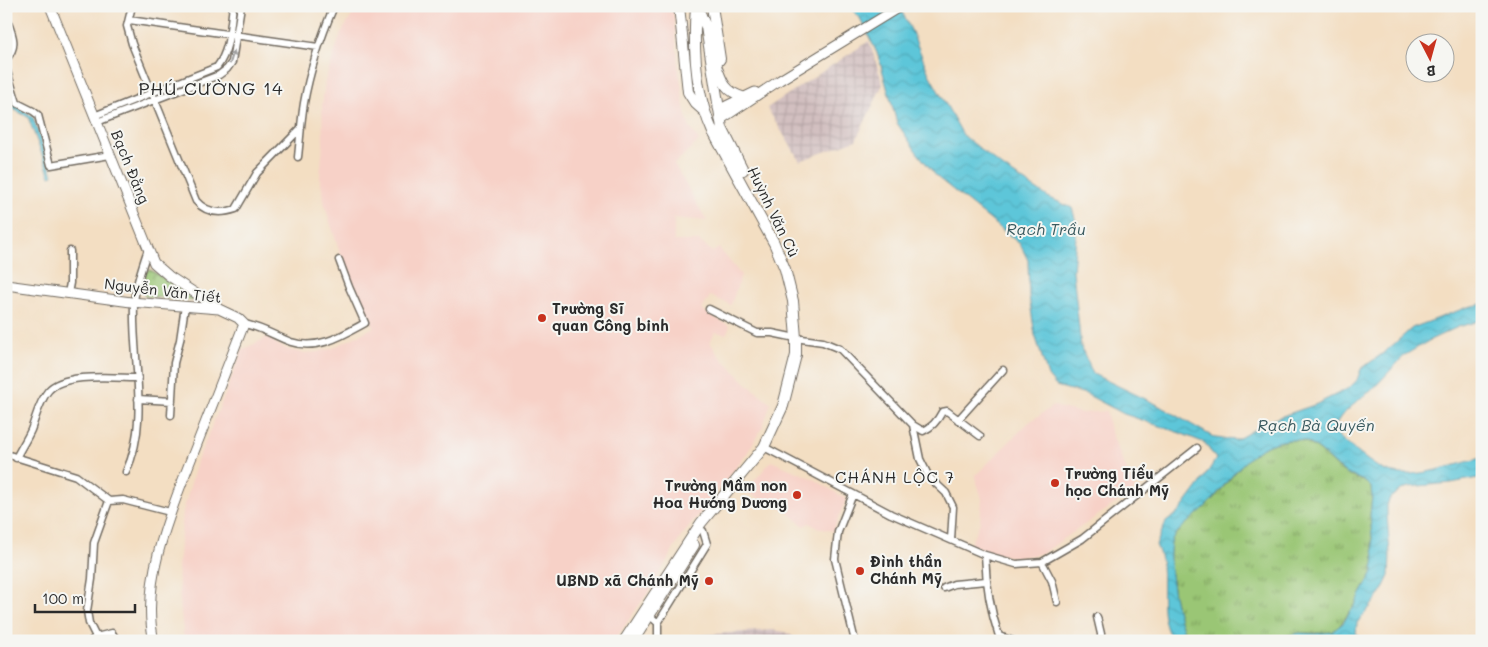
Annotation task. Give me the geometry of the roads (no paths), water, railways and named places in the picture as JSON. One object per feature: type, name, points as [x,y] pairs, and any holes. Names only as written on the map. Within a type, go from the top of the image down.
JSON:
[{"type":"main road","points":[[679,6],[688,92],[695,103]]},
{"type":"main road","points":[[695,103],[690,57],[692,26],[697,6]]},
{"type":"main road","points":[[697,6],[707,17],[711,25],[716,64],[714,75]]},
{"type":"main road","points":[[632,641],[647,613],[702,527],[766,448],[785,416],[796,381],[799,339],[803,328],[799,298],[784,250],[725,136],[720,120],[706,27],[697,6]]},
{"type":"main road","name":"Huỳnh Văn Cù","points":[[697,6],[695,45],[704,111],[774,243],[793,301],[799,339]]},
{"type":"main road","points":[[712,6],[720,58],[716,64]]},
{"type":"main road","name":"Huỳnh Văn Cù","points":[[695,103],[704,111]]},
{"type":"main road","points":[[704,111],[718,108]]},
{"type":"main road","points":[[710,125],[720,120]]},
{"type":"main road","points":[[624,641],[647,613]]},
{"type":"street","name":"Bạch Đằng","points":[[50,6],[154,263],[219,309]]},
{"type":"street","points":[[132,6],[127,26],[132,44],[196,201],[202,208],[211,212],[236,209],[257,173],[301,128]]},
{"type":"street","points":[[96,119],[153,97],[219,75],[227,69],[234,54],[233,6]]},
{"type":"street","points":[[233,36],[240,6]]},
{"type":"street","points":[[298,157],[304,102],[318,47],[334,6]]},
{"type":"street","points":[[720,120],[780,80],[901,6]]},
{"type":"street","points":[[6,18],[14,42],[12,53],[6,59]]},
{"type":"street","points":[[129,20],[318,47]]},
{"type":"street","points":[[716,64],[721,78],[729,90],[733,94],[744,97]]},
{"type":"street","points":[[6,68],[17,102],[38,115],[51,165],[110,155]]},
{"type":"street","points":[[718,108],[724,107],[780,80]]},
{"type":"street","points":[[126,472],[132,459],[138,420],[134,302],[148,249]]},
{"type":"street","points":[[68,293],[70,283],[70,251]]},
{"type":"street","name":"Nguyễn Văn Tiết","points":[[6,285],[134,302],[219,309],[238,318],[244,324],[259,327],[297,344],[313,345],[333,340],[365,323],[339,260]]},
{"type":"street","points":[[171,415],[174,363],[186,306]]},
{"type":"street","points":[[709,309],[757,333],[772,333],[823,342],[840,349],[913,424],[923,431],[937,422],[942,412],[947,411],[980,436]]},
{"type":"street","points":[[154,641],[150,619],[151,591],[170,512],[244,324]]},
{"type":"street","points":[[958,420],[1003,370]]},
{"type":"street","points":[[16,458],[30,432],[41,402],[49,390],[64,382],[82,378],[138,378]]},
{"type":"street","points":[[138,399],[172,401]]},
{"type":"street","points":[[913,424],[920,459],[929,477],[946,493],[952,507],[951,540]]},
{"type":"street","points":[[766,448],[892,514],[985,555],[1016,564],[1042,562],[1082,539],[1197,448]]},
{"type":"street","points":[[6,455],[76,476],[109,501],[123,500],[170,512]]},
{"type":"street","points":[[854,494],[838,532],[836,559],[855,641]]},
{"type":"street","points":[[109,501],[94,544],[92,579],[87,611],[93,639],[112,633],[117,641]]},
{"type":"street","points":[[658,641],[658,623],[706,544],[702,527]]},
{"type":"street","points":[[985,555],[986,581],[999,636],[1013,641]]},
{"type":"street","points":[[1042,562],[1052,581],[1057,602]]},
{"type":"street","points":[[944,588],[954,584],[986,581]]},
{"type":"street","points":[[647,613],[658,623]]},
{"type":"street","points":[[1097,617],[1101,641]]},
{"type":"water","name":"Rạch Trầu","points":[[849,6],[899,6],[929,74],[963,135],[1004,168],[1048,197],[1072,208],[1077,225],[1073,271],[1081,347],[1093,374],[1156,404],[1215,438],[1236,440],[1271,420],[1317,404],[1349,388],[1357,380],[1361,369],[1386,351],[1412,328],[1468,307],[1482,304],[1482,320],[1458,327],[1432,339],[1405,355],[1371,391],[1341,416],[1334,427],[1336,434],[1353,449],[1381,469],[1397,474],[1421,473],[1482,458],[1482,477],[1451,483],[1408,487],[1390,498],[1387,505],[1390,554],[1389,576],[1380,595],[1357,623],[1356,633],[1363,641],[1261,641],[1300,633],[1332,632],[1343,623],[1373,572],[1374,557],[1370,515],[1371,487],[1346,473],[1321,451],[1304,441],[1288,440],[1263,448],[1243,463],[1210,502],[1180,529],[1172,539],[1170,561],[1173,591],[1180,621],[1189,641],[1173,641],[1167,630],[1164,618],[1162,568],[1156,545],[1166,522],[1179,512],[1216,459],[1205,443],[1124,414],[1086,394],[1056,386],[1048,376],[1035,335],[1029,296],[1028,260],[1020,244],[937,177],[916,151],[897,123],[878,55],[860,18]]},
{"type":"water","points":[[6,85],[12,101],[33,117],[53,175],[50,176],[28,117],[13,109],[6,102]]},
{"type":"place","name":"Trường Sĩ quan Công binh","points":[[542,318]]},
{"type":"place","name":"Trường Tiểu học Chánh Mỹ","points":[[1055,483]]},
{"type":"place","name":"Trường Mầm non Hoa Hướng Dương","points":[[797,495]]},
{"type":"place","name":"Đình thần Chánh Mỹ","points":[[860,571]]},
{"type":"place","name":"UBND xã Chánh Mỹ","points":[[709,581]]},
{"type":"district","name":"PHÚ CƯỜNG 14","points":[[211,89]]},
{"type":"district","name":"CHÁNH LỘC 7","points":[[895,477]]},
{"type":"water label","name":"Rạch Bà Quyến","points":[[1316,425]]}]
